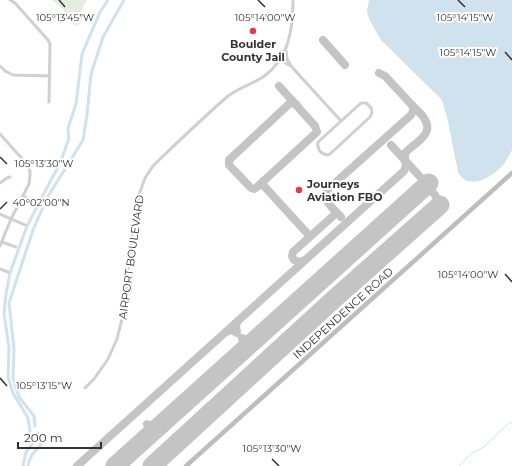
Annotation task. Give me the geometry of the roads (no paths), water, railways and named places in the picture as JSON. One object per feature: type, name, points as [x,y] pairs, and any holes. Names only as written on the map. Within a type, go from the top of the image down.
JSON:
[{"type":"street","points":[[10,0],[15,3],[48,40],[51,48],[49,102]]},
{"type":"street","points":[[293,0],[291,30],[286,50],[287,59],[291,66],[341,121]]},
{"type":"street","name":"AIRPORT BOULEVARD","points":[[85,388],[94,379],[108,359],[114,348],[121,327],[139,195],[142,183],[148,172],[163,156],[225,100],[237,91],[264,77],[280,60],[286,50]]},
{"type":"street","points":[[280,60],[291,66]]},
{"type":"street","points":[[0,66],[5,71],[13,75],[50,76]]},
{"type":"street","points":[[361,103],[366,103],[372,108],[373,112],[370,117],[330,154],[324,154],[318,147],[318,142],[341,121],[361,103]]},
{"type":"street","points":[[0,134],[32,171],[29,184],[10,218],[0,246]]},
{"type":"street","name":"INDEPENDENCE ROAD","points":[[186,466],[512,173]]},
{"type":"street","points":[[0,183],[7,178],[10,178]]},
{"type":"street","points":[[23,196],[36,203]]},
{"type":"street","points":[[0,214],[25,225]]},
{"type":"street","points":[[2,242],[16,247]]},
{"type":"street","points":[[0,268],[8,272]]},
{"type":"water","points":[[369,0],[512,0],[512,150],[504,164],[494,174],[488,178],[474,182],[463,178],[458,172],[442,100],[381,40],[369,19],[367,11]]},
{"type":"waterway","points":[[30,431],[28,418],[13,393],[8,377],[9,348],[4,313],[6,294],[10,273],[27,226],[61,161],[69,138],[68,128],[76,104],[82,54],[100,12],[108,0]]},
{"type":"waterway","points":[[35,426],[34,416],[19,397],[13,378],[14,349],[9,303],[33,230],[47,198],[83,140],[91,74],[103,37],[124,0]]},
{"type":"waterway","points":[[459,466],[472,453],[484,447],[509,423],[512,422]]},
{"type":"waterway","points":[[28,466],[33,454],[41,445],[38,433]]},
{"type":"waterway","points":[[23,466],[26,452],[32,444],[31,440]]},
{"type":"place","name":"Boulder County Jail","points":[[253,31]]},
{"type":"place","name":"Journeys Aviation FBO","points":[[299,190]]}]
